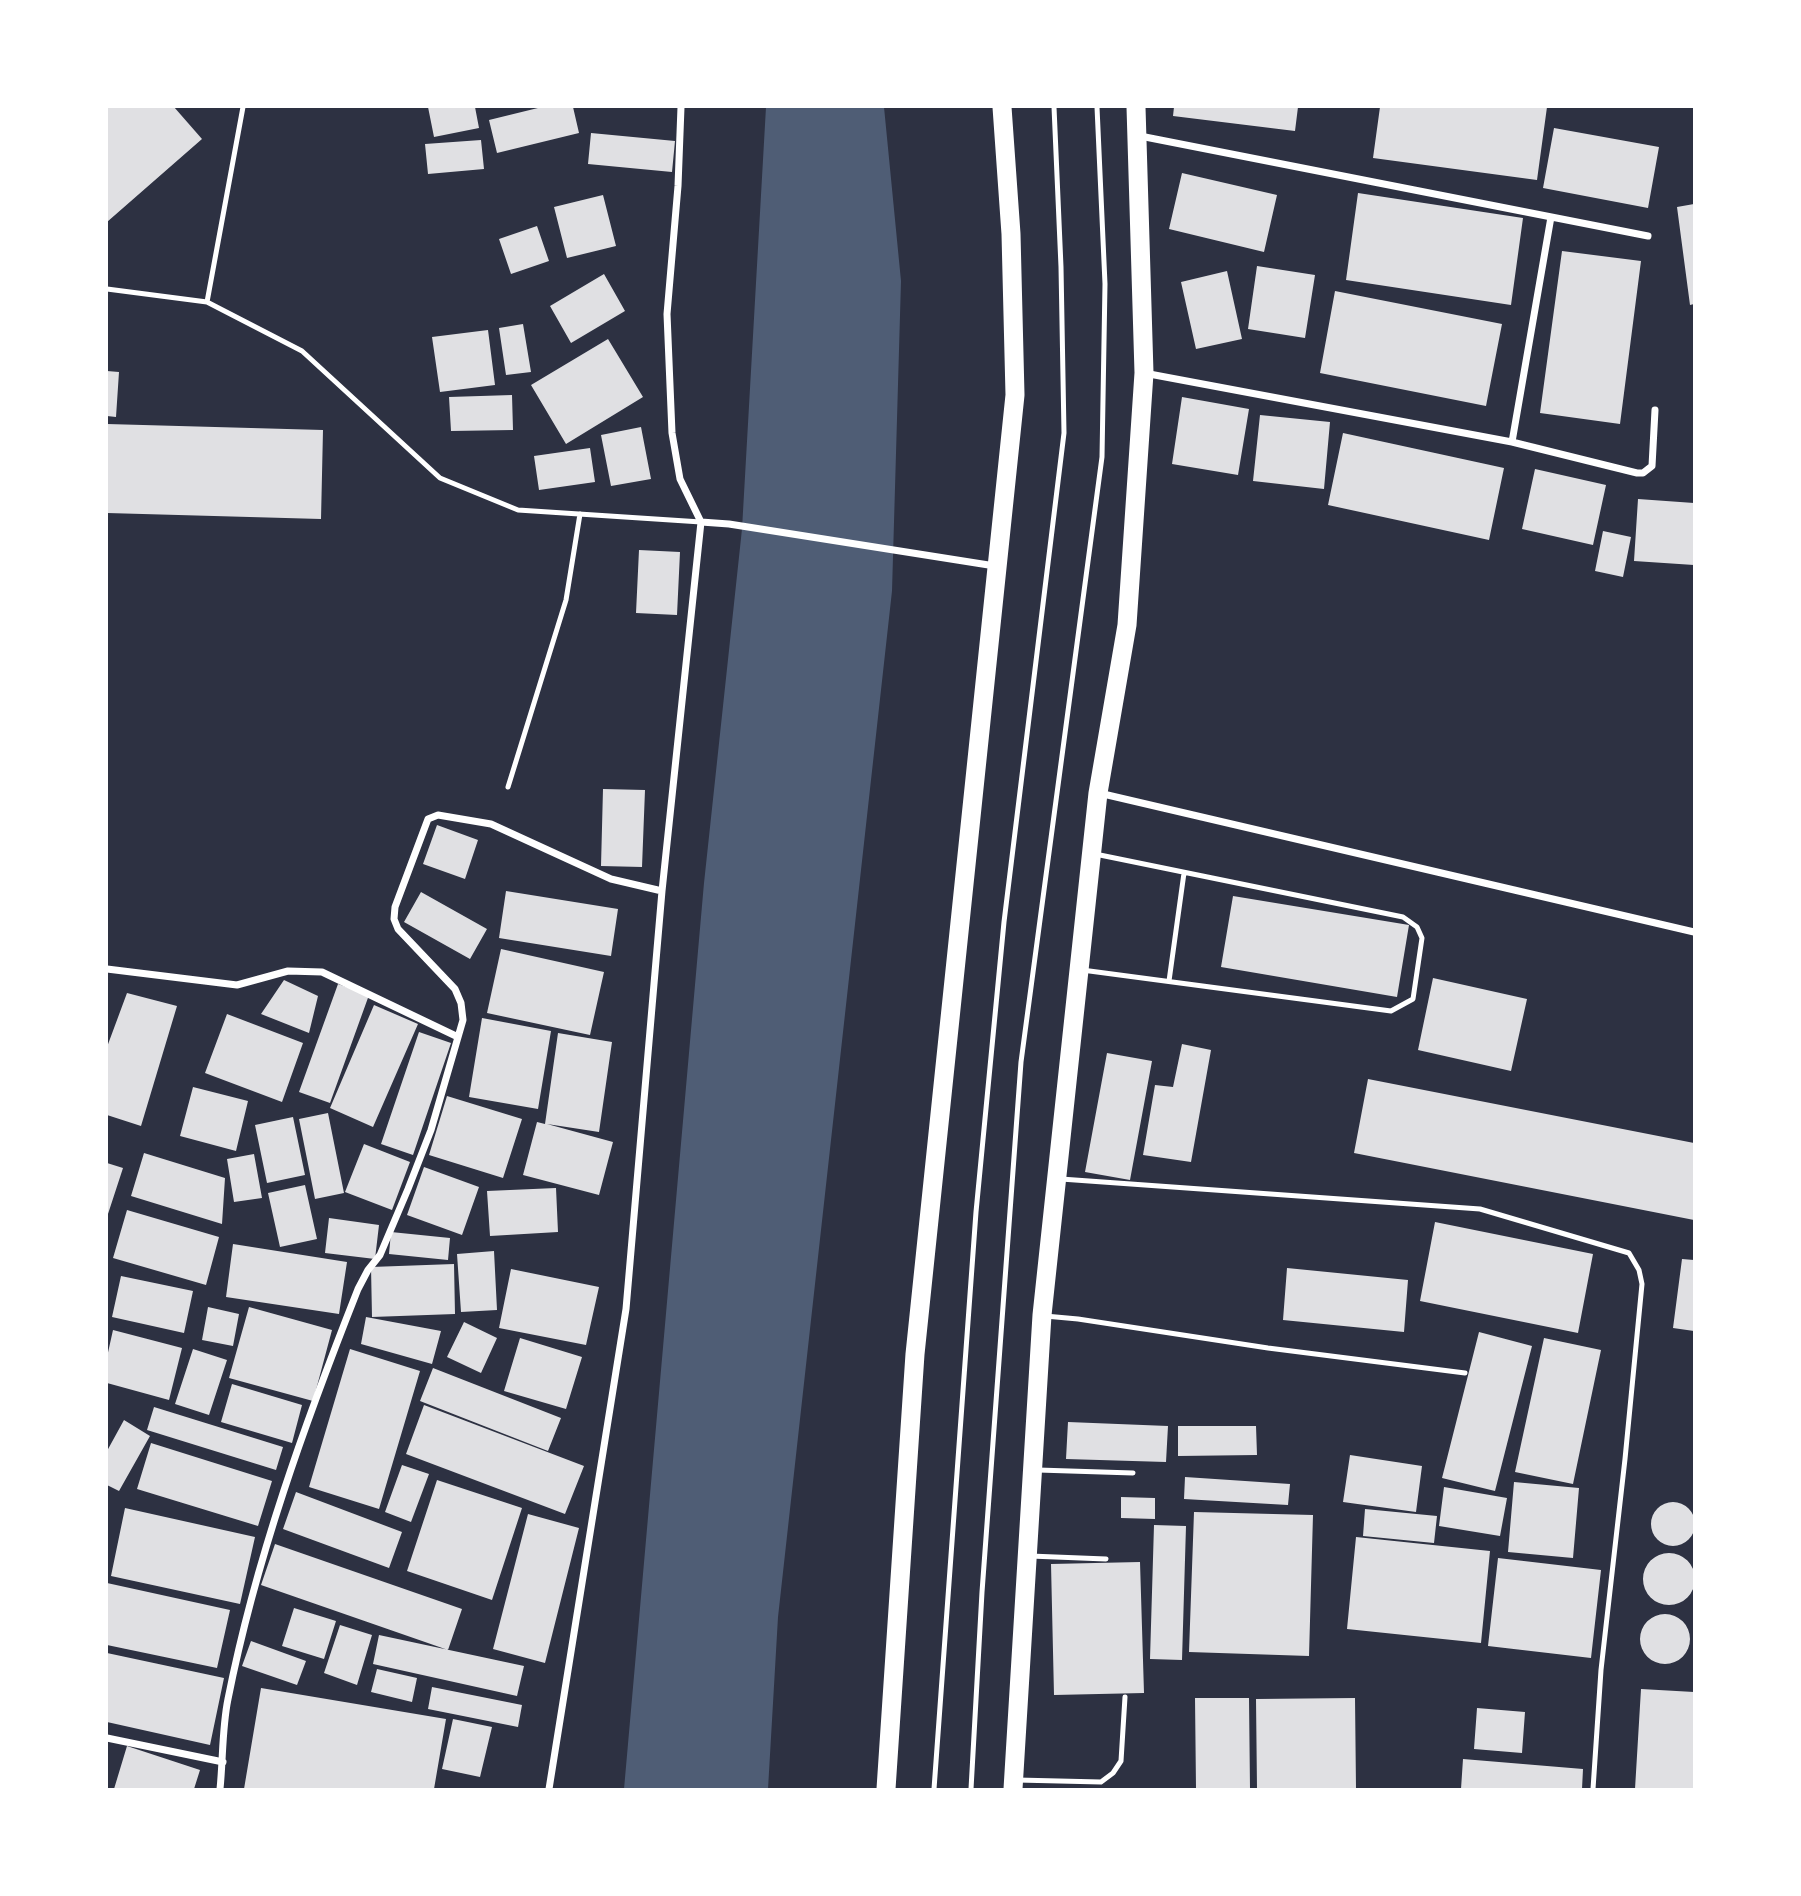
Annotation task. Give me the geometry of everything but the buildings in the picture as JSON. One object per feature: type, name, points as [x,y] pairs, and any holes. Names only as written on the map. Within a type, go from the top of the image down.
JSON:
[{"type":"highway","points":[[886,1789],[915,1354],[1015,395],[1011,234],[1003,107]]},
{"type":"highway","points":[[1013,1784],[1042,1315],[1098,793],[1127,625],[1144,373],[1136,107]]},
{"type":"street","points":[[549,1789],[626,1308],[662,891],[701,522],[680,480],[672,433],[667,314],[678,186],[681,107]]},
{"type":"street","points":[[1137,136],[1648,236]]},
{"type":"street","points":[[1512,442],[1551,217]]},
{"type":"street","points":[[1144,373],[1512,442],[1643,473],[1652,466],[1655,410]]},
{"type":"street","points":[[701,522],[729,524],[999,567]]},
{"type":"street","points":[[1098,793],[1694,932]]},
{"type":"street","points":[[220,1789],[227,1702],[262,1562],[291,1466],[358,1289],[380,1255],[431,1130],[463,1020],[461,1003],[455,989],[398,929],[394,919],[395,907],[420,835],[428,819],[438,815],[491,824],[611,879],[662,891]]},
{"type":"street","points":[[107,969],[237,985],[288,971],[322,972],[458,1037]]},
{"type":"street","points":[[107,1738],[223,1762]]},
{"type":"lane","points":[[208,302],[243,107]]},
{"type":"lane","points":[[934,1789],[979,1185],[1004,922],[1064,433],[1062,267],[1054,107]]},
{"type":"lane","points":[[971,1789],[983,1578],[1021,1062],[1102,457],[1105,284],[1097,107]]},
{"type":"lane","points":[[107,289],[208,302],[302,351],[440,478],[519,510],[701,522]]},
{"type":"lane","points":[[508,788],[566,600],[580,514]]},
{"type":"lane","points":[[1078,970],[1391,1011],[1413,999],[1422,938],[1418,926],[1403,917],[1092,853]]},
{"type":"lane","points":[[1169,981],[1184,873]]},
{"type":"lane","points":[[1058,1179],[1480,1209],[1629,1253],[1639,1270],[1642,1284],[1601,1670],[1593,1789]]},
{"type":"lane","points":[[1042,1315],[1465,1373]]},
{"type":"lane","points":[[1032,1470],[1133,1473]]},
{"type":"lane","points":[[1026,1556],[1106,1559]]},
{"type":"lane","points":[[1013,1784],[1101,1782],[1113,1773],[1121,1761],[1125,1697]]},
{"type":"water","points":[[766,107],[884,107],[901,281],[892,591],[778,1617],[768,1789],[624,1789],[704,883],[742,529]]}]
